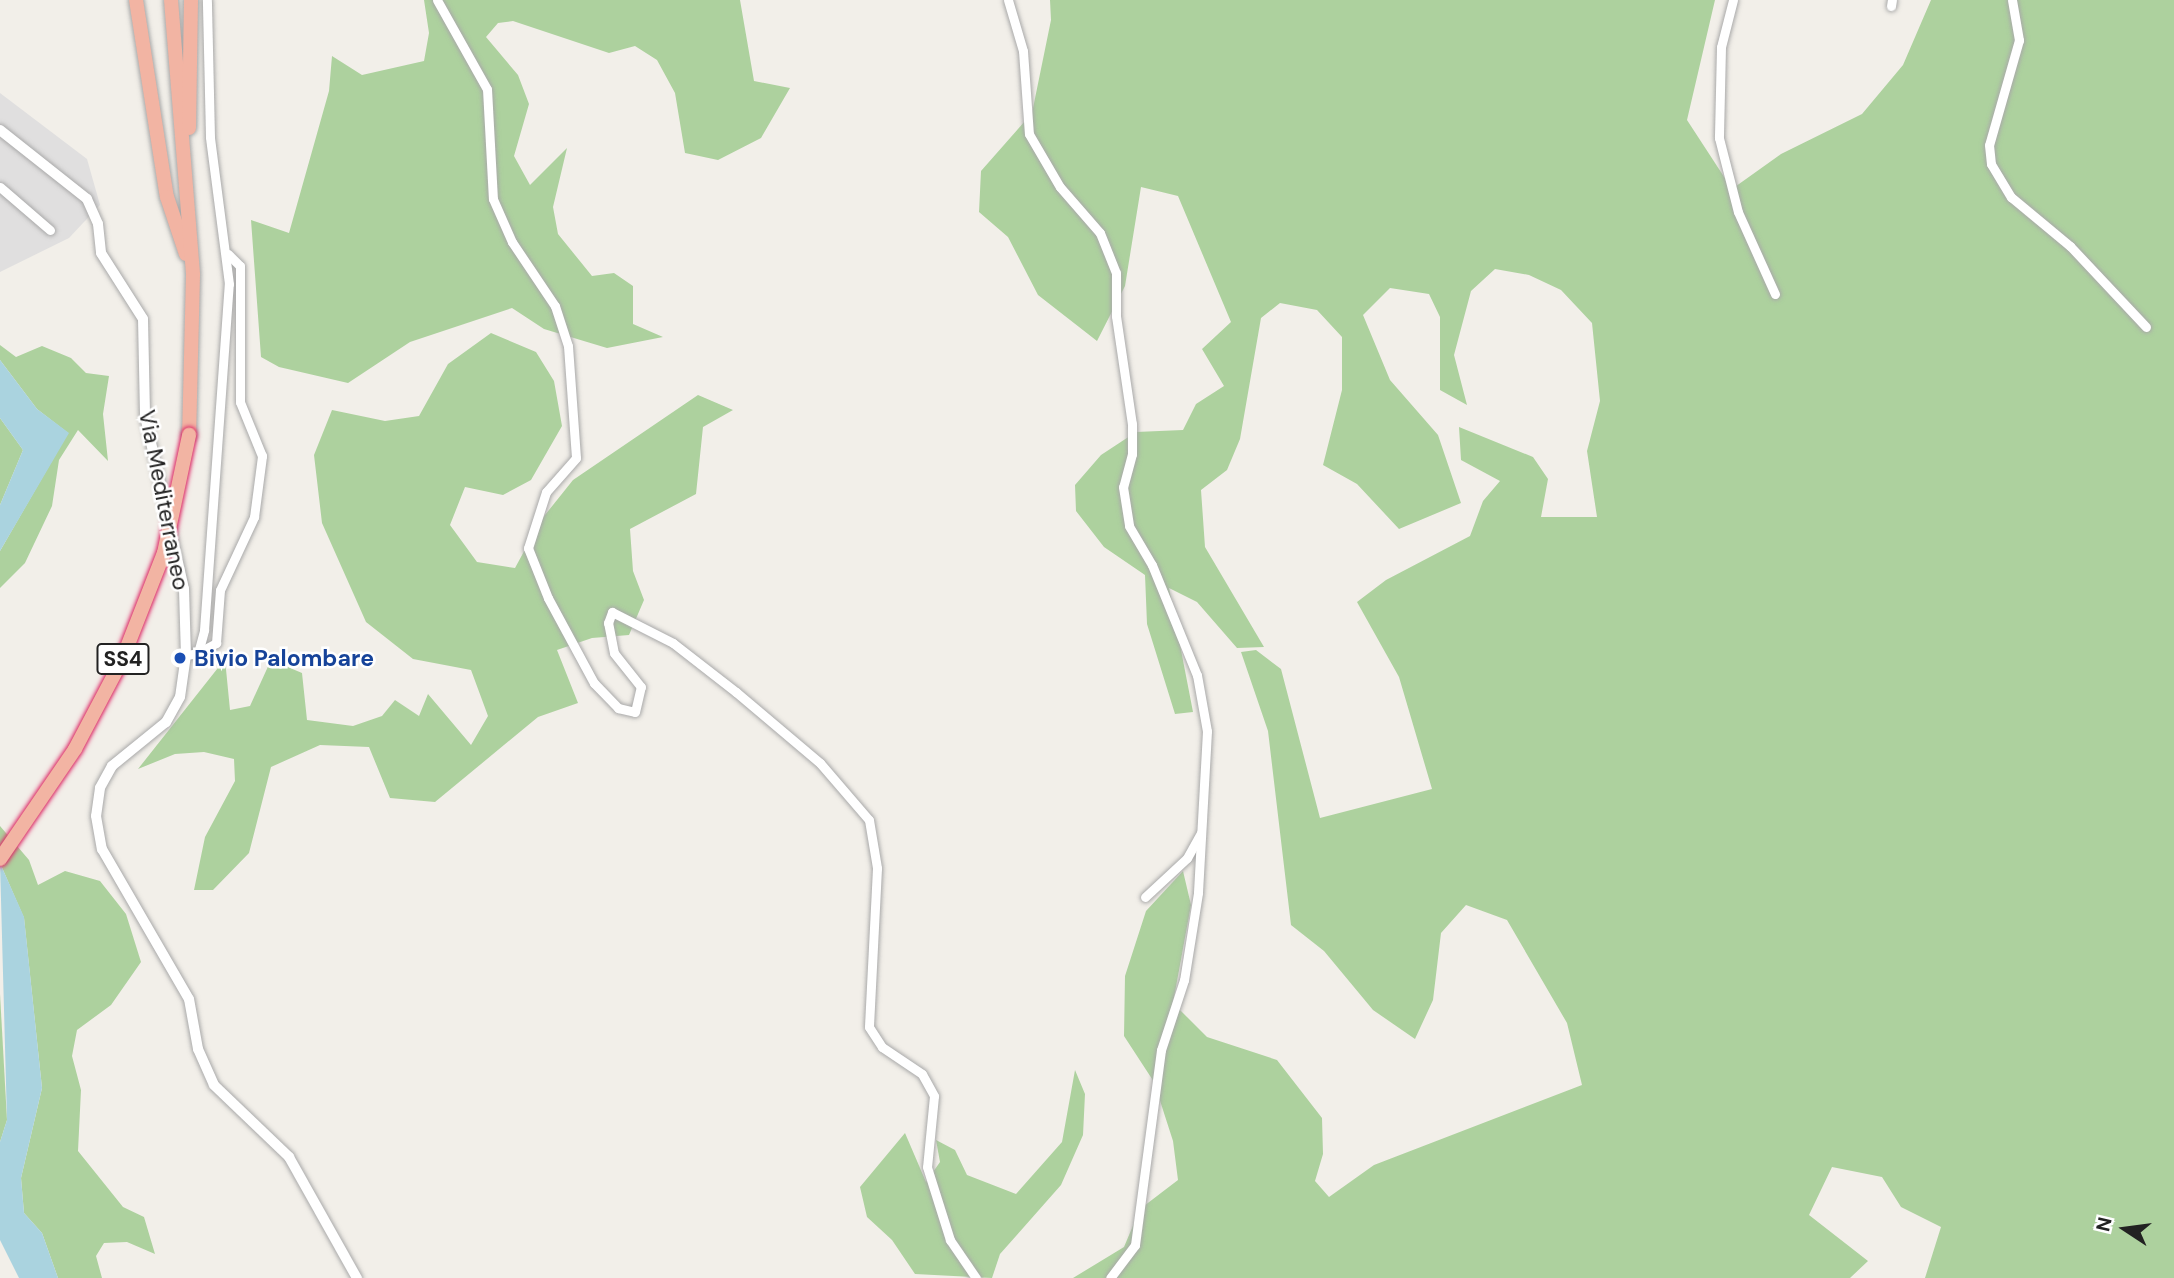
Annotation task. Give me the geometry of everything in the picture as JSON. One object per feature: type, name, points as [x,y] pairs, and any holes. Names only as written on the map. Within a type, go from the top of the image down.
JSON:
[{"type":"highway","points":[[136,0],[167,197],[193,275]]},
{"type":"highway","name":"SS4","points":[[0,859],[75,749],[122,660],[164,553],[189,435],[193,275],[171,0]]},
{"type":"highway","points":[[187,200],[191,0]]},
{"type":"street","points":[[198,653],[217,485],[228,254],[210,137],[207,0]]},
{"type":"street","points":[[437,0],[487,89],[494,199],[512,242],[555,306],[568,346],[576,458],[547,492],[527,548],[548,598],[594,682],[618,708],[635,712],[641,687],[614,653],[608,623],[612,612],[673,643],[736,692],[820,763],[869,820],[877,868],[869,1027],[882,1047],[922,1074],[934,1096],[927,1167],[950,1240],[976,1278]]},
{"type":"street","points":[[1008,0],[1022,44],[1030,134],[1060,187],[1100,233],[1116,273],[1115,316],[1132,424],[1132,454],[1123,487],[1129,526],[1152,565],[1197,676],[1208,731],[1203,828],[1184,980],[1161,1050],[1135,1245],[1110,1278]]},
{"type":"street","points":[[1733,0],[1721,47],[1719,138],[1738,212],[1775,294]]},
{"type":"street","points":[[2012,0],[2019,40],[1989,145],[1991,164],[2011,197],[2070,246],[2146,327]]},
{"type":"street","name":"Via Mediterraneo","points":[[0,130],[87,199],[98,223],[101,253],[143,319],[145,416],[184,589],[186,655],[180,696],[166,722],[113,766],[100,788],[96,816],[102,849],[188,999],[198,1049],[214,1084],[289,1157],[311,1186],[357,1278]]},
{"type":"street","points":[[0,187],[50,230]]},
{"type":"street","points":[[186,655],[198,653],[216,643],[222,582],[254,517],[262,456],[240,402],[240,266],[228,254]]},
{"type":"street","points":[[1145,897],[1187,858],[1203,828]]},
{"type":"shaded area","points":[[0,93],[87,159],[100,205],[69,238],[0,272]]},
{"type":"green space","points":[[424,0],[740,0],[754,81],[790,88],[761,138],[718,160],[685,153],[675,93],[657,60],[635,46],[609,53],[513,21],[498,23],[486,37],[518,75],[529,104],[514,156],[530,185],[567,148],[553,207],[558,234],[592,276],[614,273],[633,286],[633,324],[663,337],[607,348],[544,329],[512,308],[410,342],[348,383],[279,367],[261,357],[251,220],[289,233],[329,91],[332,56],[362,75],[424,61],[429,33]]},
{"type":"green space","points":[[1050,0],[1715,0],[1687,120],[1732,189],[1781,154],[1862,114],[1903,65],[1931,0],[2174,0],[2174,1278],[1925,1278],[1941,1227],[1901,1207],[1882,1177],[1832,1167],[1809,1215],[1868,1261],[1850,1278],[1073,1278],[1124,1247],[1140,1209],[1178,1180],[1173,1141],[1154,1082],[1124,1036],[1125,976],[1146,911],[1183,871],[1191,905],[1173,1003],[1207,1037],[1277,1060],[1322,1118],[1323,1154],[1315,1181],[1329,1197],[1374,1165],[1582,1085],[1567,1023],[1507,920],[1466,905],[1441,933],[1433,1000],[1415,1039],[1373,1010],[1324,951],[1291,925],[1268,731],[1241,652],[1256,650],[1281,669],[1320,818],[1432,789],[1399,677],[1357,602],[1386,580],[1470,536],[1483,501],[1500,481],[1461,460],[1459,427],[1533,457],[1548,479],[1541,517],[1597,517],[1587,451],[1600,401],[1592,323],[1561,290],[1529,275],[1495,269],[1471,291],[1454,355],[1467,405],[1440,390],[1440,317],[1429,294],[1390,288],[1363,315],[1390,380],[1438,435],[1461,503],[1399,529],[1357,484],[1323,465],[1342,390],[1342,337],[1317,310],[1280,303],[1261,318],[1240,439],[1227,470],[1201,490],[1205,547],[1264,647],[1237,648],[1197,602],[1169,588],[1193,712],[1175,714],[1147,624],[1145,575],[1104,547],[1076,511],[1075,485],[1101,455],[1136,432],[1183,430],[1196,404],[1224,386],[1202,349],[1231,322],[1178,196],[1141,187],[1125,286],[1097,341],[1038,295],[1008,237],[979,212],[981,171],[1032,113],[1051,20]]},
{"type":"green space","points":[[491,333],[536,352],[554,381],[562,426],[531,480],[503,495],[465,487],[450,525],[477,562],[515,568],[541,520],[573,480],[698,395],[733,410],[703,427],[696,494],[630,529],[633,571],[644,600],[629,635],[592,638],[557,650],[578,703],[538,717],[435,802],[390,798],[369,747],[320,745],[271,767],[249,853],[213,890],[194,890],[205,837],[235,781],[234,759],[204,752],[175,754],[138,769],[225,659],[230,710],[250,706],[271,660],[302,673],[307,720],[353,726],[382,716],[395,700],[419,716],[428,694],[471,745],[488,716],[471,670],[413,659],[366,622],[322,523],[314,455],[332,410],[385,421],[419,416],[448,364]]},
{"type":"green space","points":[[0,345],[16,357],[42,346],[71,358],[86,373],[109,376],[103,414],[108,461],[78,430],[59,460],[52,506],[25,563],[0,588],[0,551],[68,433],[37,409],[0,360]]},
{"type":"green space","points":[[0,418],[23,450],[0,505]]},
{"type":"green space","points":[[0,826],[29,860],[38,885],[65,871],[100,881],[126,914],[141,962],[111,1005],[77,1030],[72,1056],[81,1090],[78,1151],[123,1207],[144,1217],[155,1254],[127,1242],[104,1243],[96,1256],[102,1278],[58,1278],[42,1233],[24,1213],[21,1178],[42,1088],[24,918],[0,863]]},
{"type":"green space","points":[[0,994],[7,1120],[0,1142]]},
{"type":"green space","points":[[1075,1070],[1085,1094],[1083,1135],[1061,1185],[1000,1254],[992,1278],[915,1274],[892,1240],[867,1217],[860,1187],[905,1133],[926,1182],[940,1162],[936,1140],[955,1150],[967,1175],[1016,1194],[1062,1142]]},
{"type":"water","points":[[0,360],[37,409],[69,433],[0,551],[0,505],[23,450],[0,418]]},
{"type":"water","points":[[0,863],[24,917],[42,1088],[21,1178],[24,1213],[42,1233],[58,1278],[19,1278],[0,1240],[0,1142],[7,1120]]},
{"type":"place","name":"Bivio Palombare","points":[[180,658]]}]
